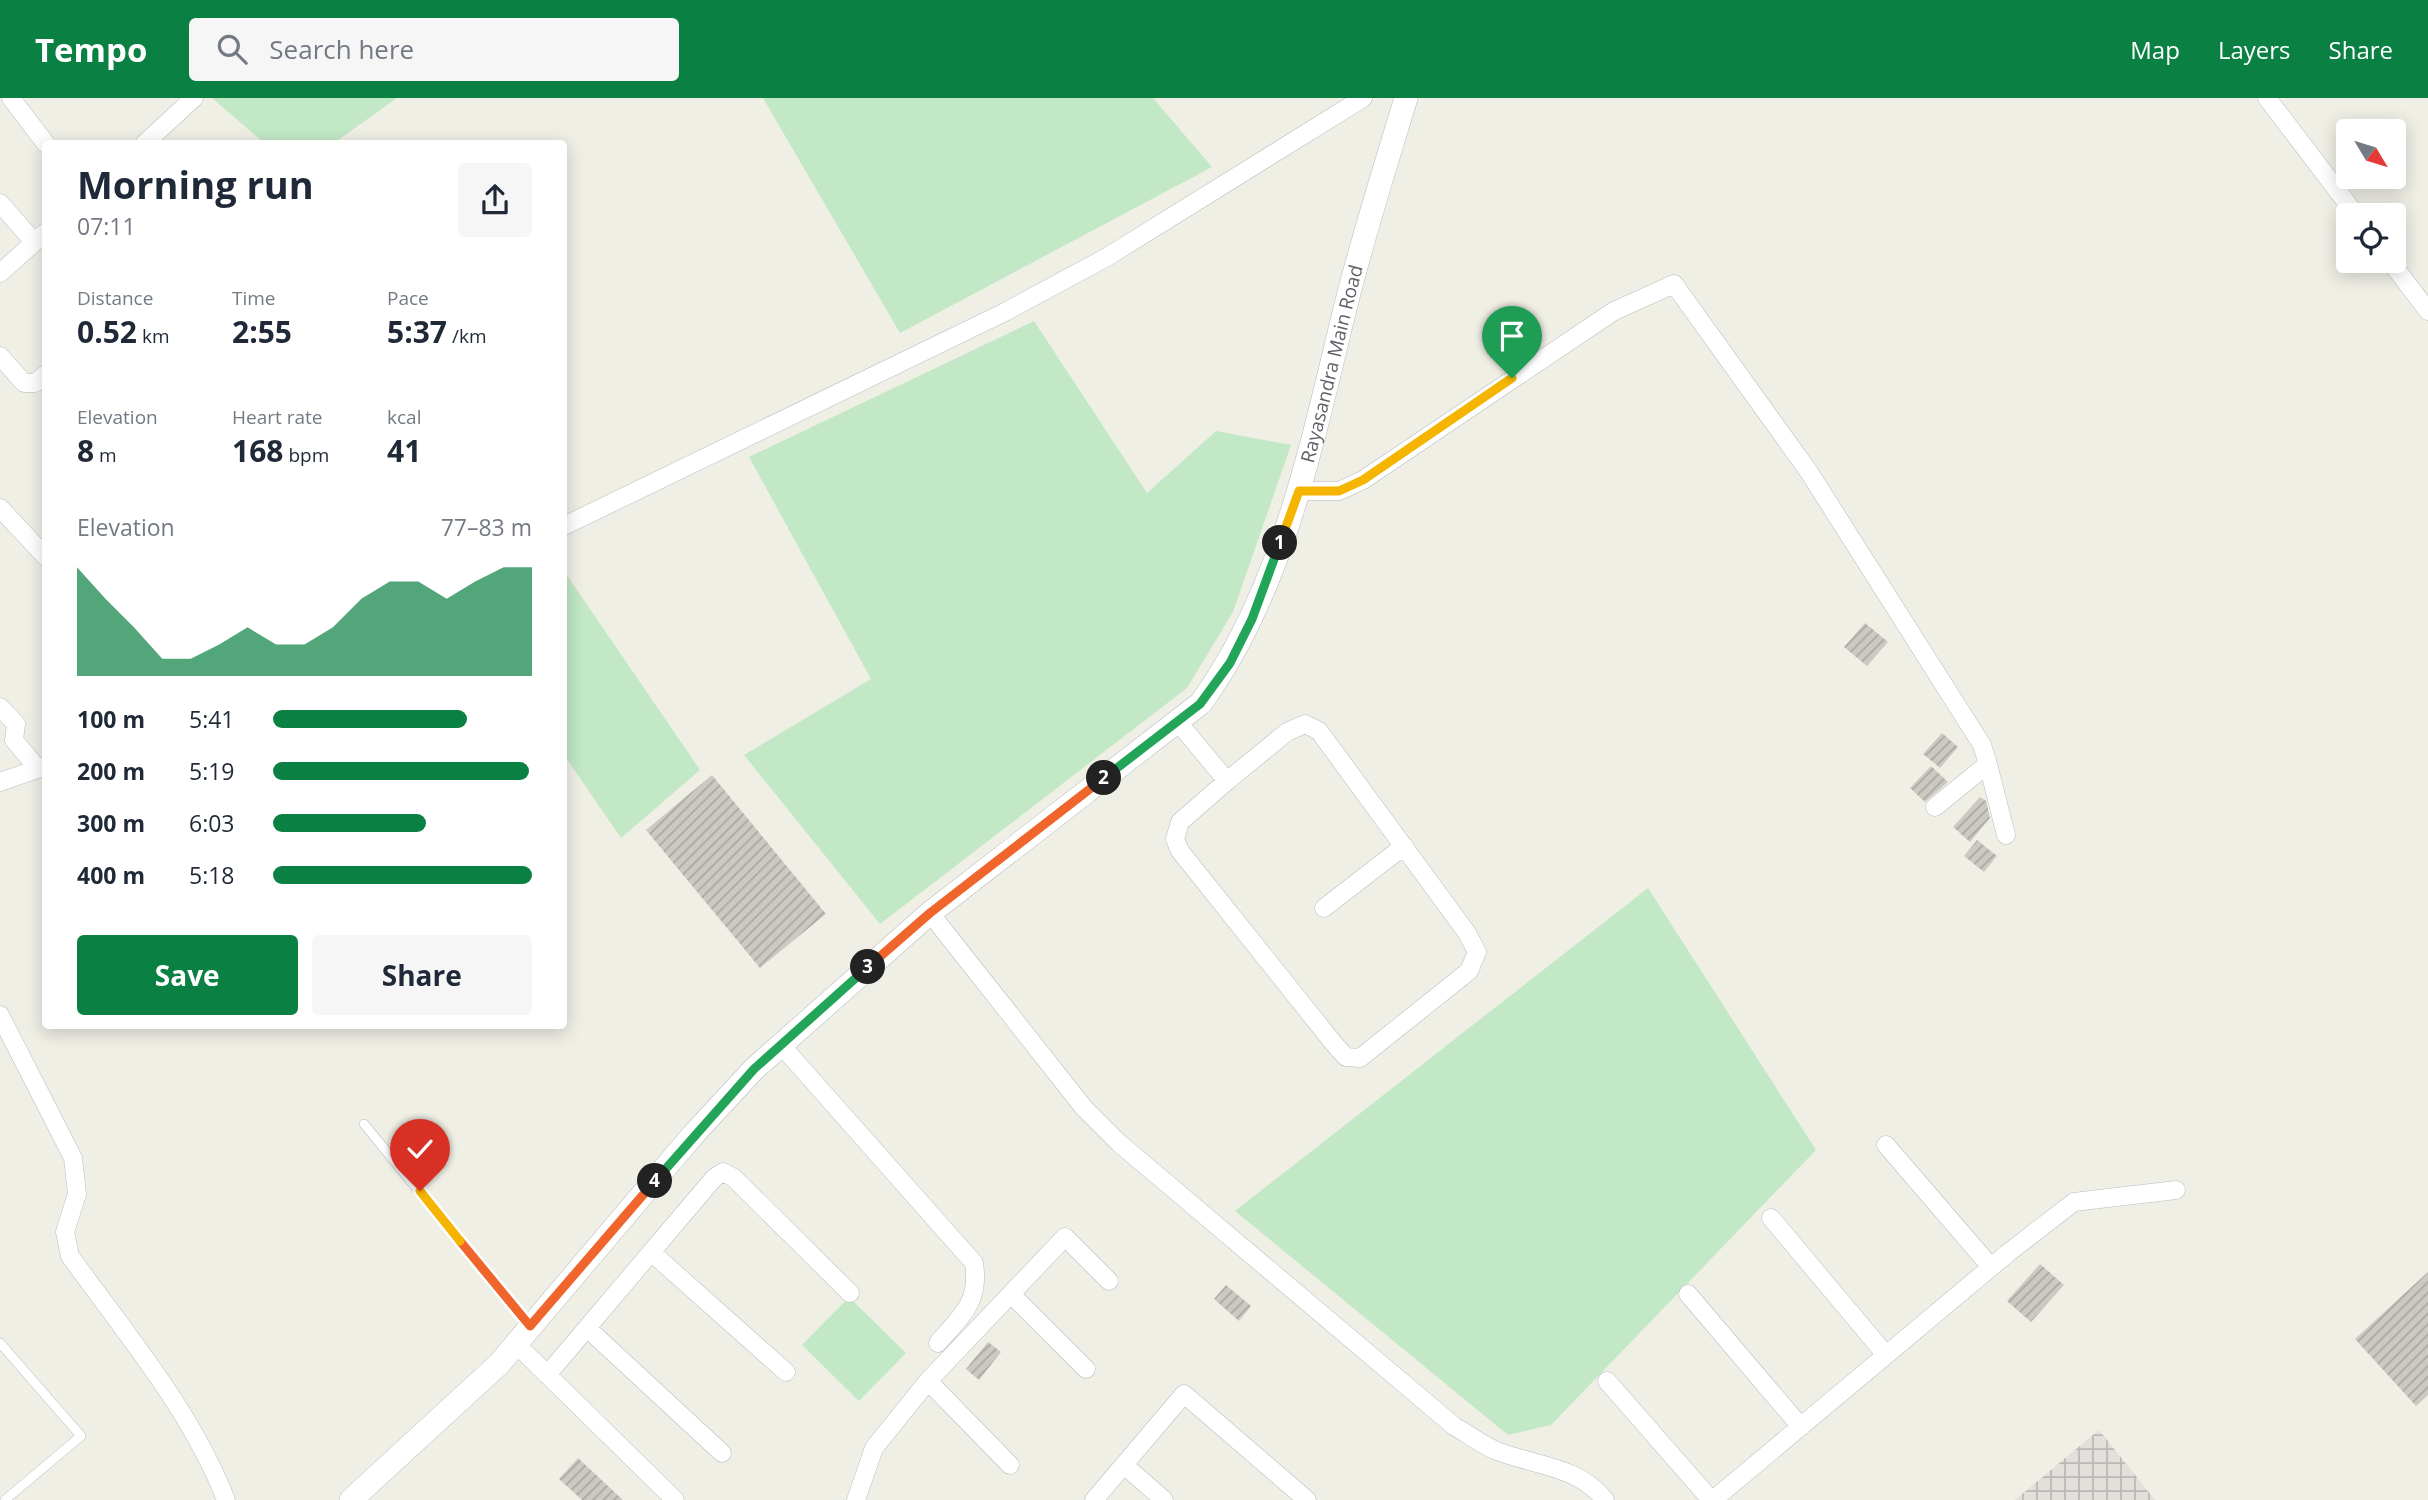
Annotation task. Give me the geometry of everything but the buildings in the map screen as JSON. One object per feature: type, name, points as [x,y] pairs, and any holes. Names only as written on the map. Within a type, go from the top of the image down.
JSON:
[{"type":"street","points":[[11,98],[43,140]]},
{"type":"street","points":[[148,140],[194,98]]},
{"type":"street","points":[[567,525],[1005,312],[1107,257],[1363,98]]},
{"type":"street","name":"Rayasandra Main Road","points":[[351,1500],[516,1344],[693,1135],[781,1045],[930,913],[1200,704],[1230,663],[1252,619],[1299,491],[1350,290],[1406,98]]},
{"type":"street","points":[[2267,98],[2347,203]]},
{"type":"street","points":[[0,204],[40,237],[0,273]]},
{"type":"street","points":[[2399,273],[2428,311]]},
{"type":"street","points":[[1299,491],[1339,491],[1363,480],[1614,311],[1674,284],[1809,472],[1969,723],[1988,764],[2006,835]]},
{"type":"street","points":[[0,356],[24,383],[35,383],[42,377]]},
{"type":"street","points":[[0,508],[42,553]]},
{"type":"street","points":[[0,707],[16,724],[7,741],[42,767]]},
{"type":"street","points":[[1177,721],[1227,781]]},
{"type":"street","points":[[1305,724],[1319,731],[1478,952],[1469,971],[1360,1058],[1346,1057],[1180,851],[1175,839],[1180,822],[1227,781],[1287,732],[1305,724]]},
{"type":"street","points":[[1935,807],[1988,764]]},
{"type":"street","points":[[0,782],[42,767]]},
{"type":"street","points":[[1324,908],[1404,846]]},
{"type":"street","points":[[930,913],[1084,1108],[1129,1152],[1454,1426],[1495,1450],[1576,1474],[1596,1488],[1605,1500]]},
{"type":"street","points":[[0,1015],[73,1158],[77,1194],[65,1232],[70,1256],[165,1388],[211,1463],[226,1500]]},
{"type":"street","points":[[781,1045],[974,1263],[976,1291],[970,1306],[938,1343]]},
{"type":"street","points":[[1886,1144],[1991,1267]]},
{"type":"street","points":[[547,1375],[714,1178],[723,1172],[734,1178],[850,1293]]},
{"type":"street","points":[[1607,1381],[1712,1500],[1991,1267],[2074,1202],[2176,1190]]},
{"type":"street","points":[[1771,1219],[1886,1355]]},
{"type":"street","points":[[856,1500],[874,1448],[928,1381],[1065,1237],[1109,1281]]},
{"type":"street","points":[[651,1252],[786,1373]]},
{"type":"street","points":[[1011,1294],[1086,1369]]},
{"type":"street","points":[[1688,1294],[1801,1427]]},
{"type":"street","points":[[587,1328],[722,1452]]},
{"type":"street","points":[[516,1344],[675,1500]]},
{"type":"street","points":[[928,1381],[1010,1465]]},
{"type":"street","points":[[1094,1500],[1184,1394],[1307,1500]]},
{"type":"street","points":[[1124,1465],[1164,1500]]},
{"type":"lane","points":[[365,1124],[530,1326]]},
{"type":"lane","points":[[0,1343],[81,1436],[5,1500]]},
{"type":"shaded area","points":[[2099,1430],[2155,1500],[2015,1500]]},
{"type":"green space","points":[[212,98],[397,98],[338,140],[261,140]]},
{"type":"green space","points":[[763,98],[1153,98],[1212,167],[900,333]]},
{"type":"green space","points":[[1034,321],[1147,493],[1216,431],[1291,445],[1233,612],[1187,688],[880,924],[744,755],[871,679],[749,457]]},
{"type":"green space","points":[[567,575],[700,770],[621,838],[567,759]]},
{"type":"green space","points":[[1648,888],[1816,1150],[1551,1425],[1508,1435],[1235,1211]]},
{"type":"green space","points":[[849,1297],[906,1353],[859,1401],[802,1345]]},
{"type":"route","points":[[420,1191],[530,1326],[693,1135],[754,1069],[930,913],[1200,704],[1230,663],[1252,619],[1299,491],[1339,491],[1363,480],[1461,416],[1512,378]]}]
